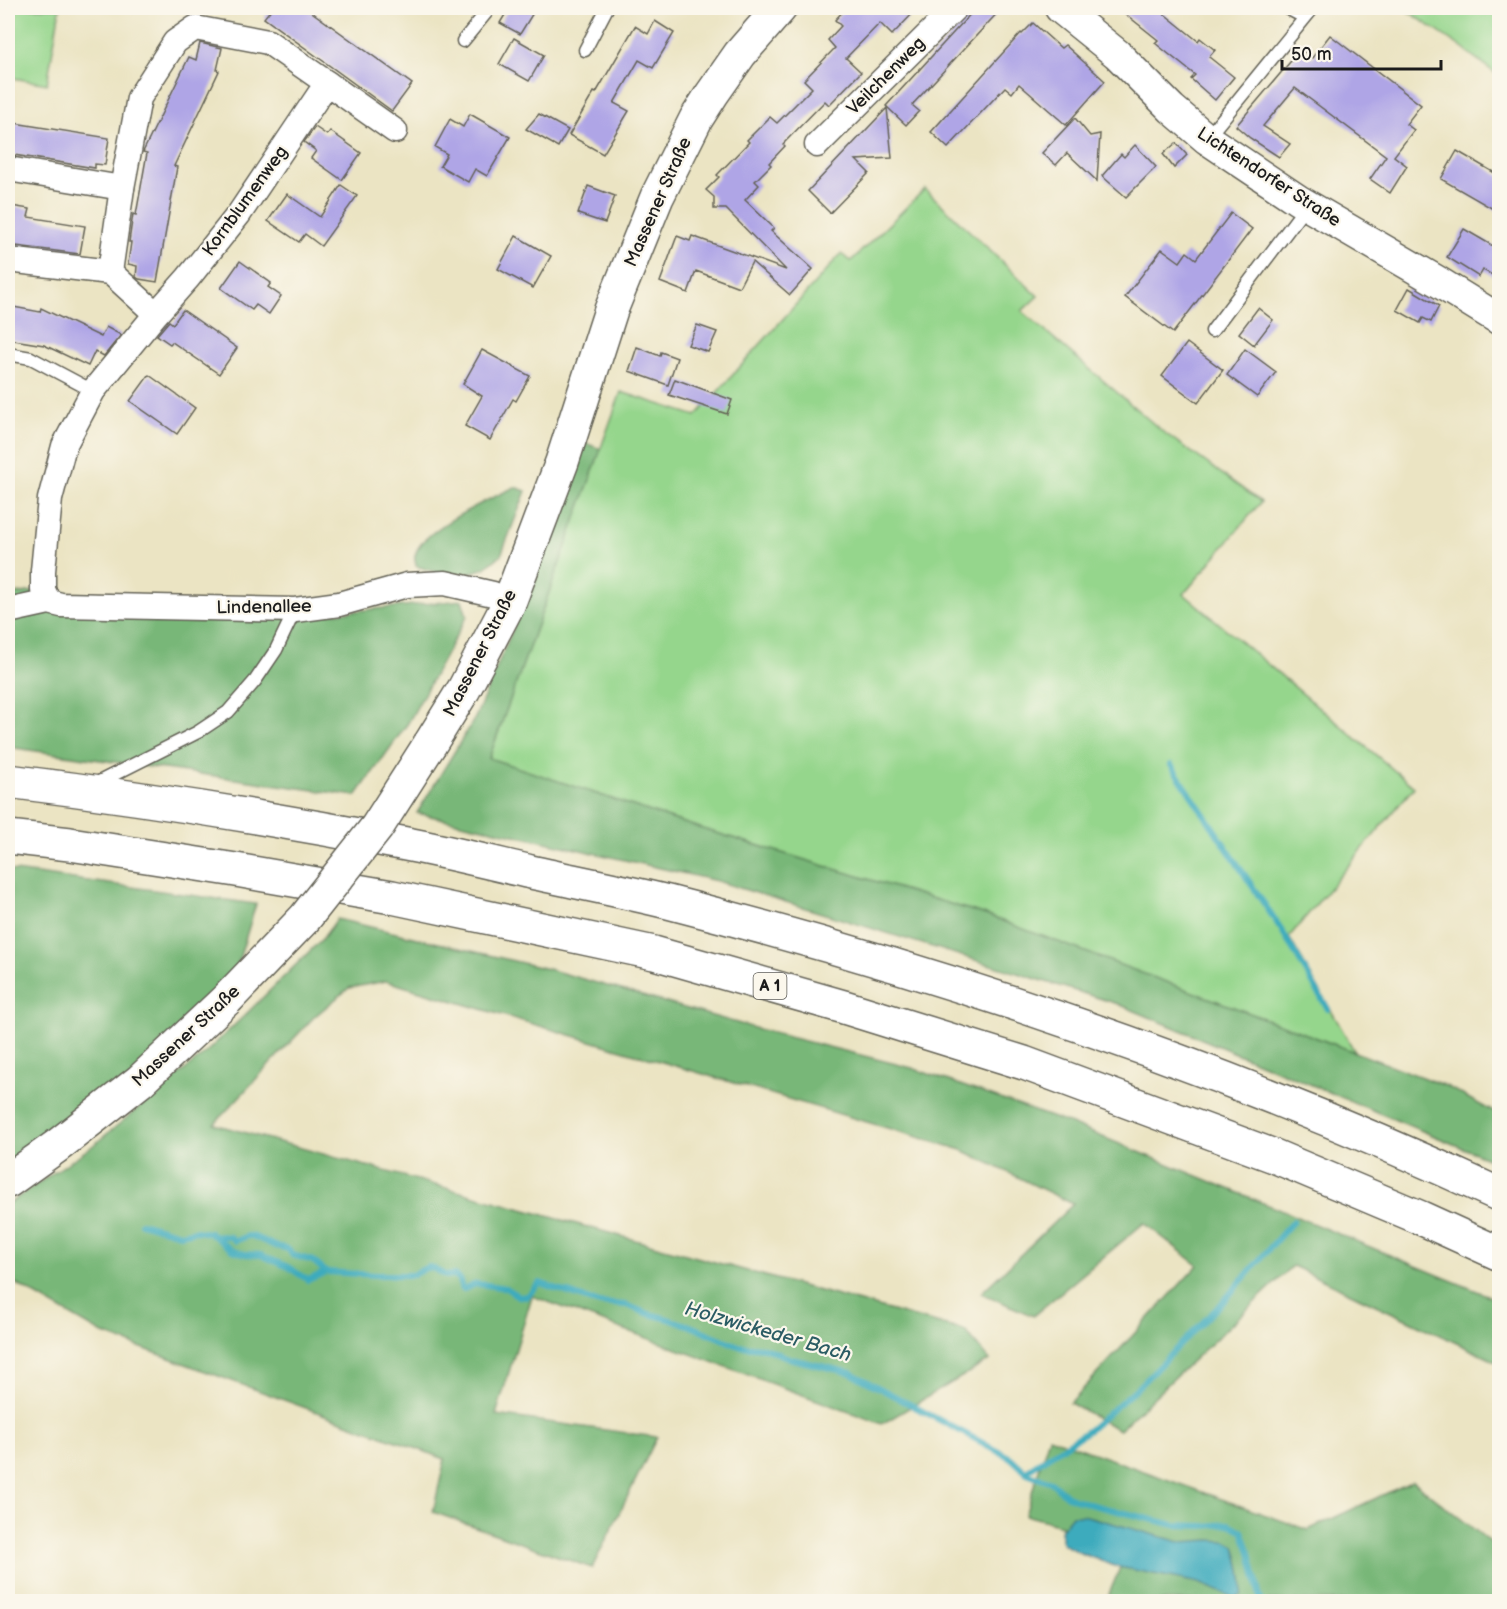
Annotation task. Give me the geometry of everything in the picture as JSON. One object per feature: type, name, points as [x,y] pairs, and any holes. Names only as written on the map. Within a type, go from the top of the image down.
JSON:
[{"type":"main road","name":"Massener Straße","points":[[8,1181],[140,1081],[227,999],[304,918],[377,827],[464,690],[508,603],[562,462],[611,310],[657,197],[696,119],[712,94],[740,54],[780,8]]},
{"type":"main road","points":[[8,781],[83,790],[243,815],[415,846],[666,902],[850,952],[1026,1007],[1166,1056],[1305,1110],[1500,1195]]},
{"type":"main road","name":"A 1","points":[[8,837],[70,844],[225,868],[392,897],[654,953],[844,1007],[1024,1063],[1274,1156],[1500,1254]]},
{"type":"street","name":"Veilchenweg","points":[[817,145],[955,8]]},
{"type":"street","name":"Lichtendorfer Straße","points":[[1060,8],[1117,54],[1172,109],[1207,139],[1307,205],[1500,320]]},
{"type":"street","points":[[110,272],[122,188],[139,98],[175,42],[195,28],[268,42],[396,131]]},
{"type":"street","name":"Kornblumenweg","points":[[49,602],[43,590],[43,571],[50,499],[64,446],[93,391],[239,214],[327,83]]},
{"type":"street","points":[[8,169],[122,188]]},
{"type":"street","points":[[8,260],[110,272],[156,314]]},
{"type":"street","name":"Lindenallee","points":[[8,611],[49,602],[61,605],[295,610],[339,604],[407,585],[445,583],[493,594],[508,603]]},
{"type":"lane","points":[[463,41],[490,8]]},
{"type":"lane","points":[[585,50],[607,8]]},
{"type":"lane","points":[[1207,139],[1308,12],[1287,8]]},
{"type":"lane","points":[[1212,331],[1307,205]]},
{"type":"lane","points":[[8,354],[31,358],[93,391]]},
{"type":"lane","points":[[83,790],[198,732],[228,712],[255,681],[276,650],[295,610]]},
{"type":"green space","points":[[8,8],[60,8],[47,84],[8,77]]},
{"type":"green space","points":[[1403,8],[1499,8],[1499,76],[1458,45]]},
{"type":"green space","points":[[925,189],[1038,296],[1022,311],[1162,431],[1261,502],[1184,594],[1414,787],[1289,937],[1355,1052],[983,914],[690,825],[489,758],[621,392],[696,416],[841,254],[851,261]]},
{"type":"green space","points":[[582,442],[601,449],[489,758],[690,825],[983,914],[1446,1086],[1499,1115],[1499,1163],[1118,1004],[717,881],[417,813],[475,718],[524,603]]},
{"type":"green space","points":[[515,487],[526,491],[501,555],[485,568],[466,574],[445,575],[416,566],[415,556],[429,536],[458,516]]},
{"type":"green space","points":[[43,590],[286,618],[462,600],[467,616],[408,723],[356,796],[8,747],[8,595]]},
{"type":"green space","points":[[8,870],[256,904],[227,999],[8,1181]]},
{"type":"green space","points":[[337,919],[548,969],[765,1031],[912,1068],[1071,1124],[1499,1300],[1499,1363],[1293,1266],[1119,1430],[1070,1403],[1198,1265],[1144,1223],[1033,1316],[981,1293],[1073,1204],[962,1150],[386,981],[349,988],[314,1017],[214,1124],[965,1331],[990,1360],[882,1424],[532,1296],[496,1415],[657,1437],[592,1568],[433,1512],[445,1459],[101,1333],[8,1279],[8,1204],[91,1147],[203,1055],[323,938]]},
{"type":"green space","points":[[1049,1437],[1308,1530],[1413,1481],[1499,1549],[1499,1601],[1106,1601],[1130,1544],[1025,1515]]},
{"type":"water","points":[[1072,1515],[1083,1515],[1180,1542],[1226,1541],[1235,1546],[1241,1570],[1242,1595],[1235,1598],[1199,1583],[1114,1566],[1078,1552],[1063,1544],[1061,1540],[1061,1529]]},
{"type":"building","points":[[272,8],[306,8],[412,84],[392,111],[264,18]]},
{"type":"building","points":[[509,8],[536,8],[520,34],[500,23]]},
{"type":"building","points":[[846,8],[918,8],[892,35],[880,23],[846,58],[861,72],[829,105],[825,101],[783,144],[785,146],[769,163],[771,165],[755,181],[759,185],[745,200],[774,228],[771,231],[813,269],[790,295],[752,262],[739,287],[696,271],[688,293],[660,282],[677,236],[690,241],[692,236],[786,270],[726,209],[714,209],[714,197],[706,190],[719,177],[717,175],[749,142],[747,140],[770,117],[777,123],[812,88],[804,80],[835,48],[828,40],[841,26],[835,20]]},
{"type":"building","points":[[976,8],[1002,8],[912,105],[919,111],[906,125],[886,106]]},
{"type":"building","points":[[1118,8],[1157,8],[1198,41],[1200,38],[1215,50],[1209,57],[1234,77],[1215,100],[1191,79],[1195,75],[1155,43],[1158,40]]},
{"type":"building","points":[[655,21],[674,33],[653,68],[639,60],[614,103],[629,111],[603,154],[569,135],[635,26],[648,34]]},
{"type":"building","points":[[1033,23],[1061,48],[1065,45],[1105,81],[1066,125],[1019,84],[1012,93],[1005,87],[948,148],[931,132],[1021,33]]},
{"type":"building","points":[[1330,35],[1421,105],[1406,124],[1414,130],[1394,156],[1407,166],[1390,193],[1370,179],[1386,156],[1295,88],[1263,126],[1290,144],[1279,157],[1236,126],[1301,49],[1312,58]]},
{"type":"building","points":[[514,38],[544,55],[529,81],[499,64]]},
{"type":"building","points":[[200,43],[222,48],[217,70],[219,71],[174,166],[177,167],[157,282],[139,279],[136,277],[137,266],[128,264],[133,214],[136,215],[147,153],[143,152],[189,57],[196,60]]},
{"type":"building","points":[[887,108],[892,158],[856,160],[869,173],[830,213],[808,191]]},
{"type":"building","points":[[470,114],[510,137],[487,176],[475,169],[468,182],[440,166],[447,154],[435,147],[450,119],[463,127]]},
{"type":"building","points":[[539,114],[568,130],[558,147],[526,129]]},
{"type":"building","points":[[1075,118],[1090,136],[1100,134],[1097,181],[1067,153],[1056,165],[1042,153]]},
{"type":"building","points":[[8,122],[109,138],[105,165],[95,164],[95,168],[8,154]]},
{"type":"building","points":[[315,127],[327,135],[330,131],[361,153],[342,180],[311,158],[316,151],[304,142]]},
{"type":"building","points":[[1176,143],[1187,155],[1174,168],[1163,154]]},
{"type":"building","points":[[1135,145],[1156,167],[1126,197],[1102,176],[1121,154],[1124,157]]},
{"type":"building","points":[[1457,151],[1500,176],[1500,213],[1441,179]]},
{"type":"building","points":[[341,185],[357,196],[321,246],[305,234],[299,242],[268,221],[287,194],[320,217]]},
{"type":"building","points":[[588,186],[615,196],[605,223],[578,214]]},
{"type":"building","points":[[11,206],[30,209],[28,217],[85,226],[80,254],[8,245],[8,213],[10,214]]},
{"type":"building","points":[[1231,213],[1252,229],[1173,333],[1125,297],[1162,249],[1180,262],[1187,252],[1196,259]]},
{"type":"building","points":[[1464,229],[1500,250],[1500,279],[1483,270],[1479,277],[1447,257]]},
{"type":"building","points":[[516,236],[551,256],[533,288],[498,269]]},
{"type":"building","points":[[240,261],[271,283],[268,287],[281,296],[269,314],[256,305],[252,310],[221,288]]},
{"type":"building","points":[[1409,288],[1439,306],[1431,322],[1423,318],[1420,323],[1397,310]]},
{"type":"building","points":[[8,306],[40,312],[41,308],[101,337],[106,327],[121,335],[104,356],[95,351],[88,366],[44,345],[8,339]]},
{"type":"building","points":[[1258,308],[1273,320],[1254,345],[1239,333]]},
{"type":"building","points":[[183,310],[237,348],[219,374],[172,342],[170,344],[157,335],[169,321],[173,324]]},
{"type":"building","points":[[697,325],[717,332],[708,352],[688,345]]},
{"type":"building","points":[[1187,343],[1223,370],[1198,403],[1162,376]]},
{"type":"building","points":[[637,347],[660,356],[661,352],[677,358],[668,385],[629,371]]},
{"type":"building","points":[[1245,349],[1276,372],[1257,397],[1227,375]]},
{"type":"building","points":[[482,350],[530,376],[516,401],[513,399],[490,440],[465,426],[482,396],[463,384]]},
{"type":"building","points":[[149,375],[195,408],[177,434],[130,401]]},
{"type":"building","points":[[675,379],[732,400],[727,414],[669,395]]},
{"type":"waterway","points":[[1171,765],[1281,929],[1328,1009]]},
{"type":"waterway","points":[[1026,1471],[1089,1430],[1136,1389],[1224,1301],[1293,1221]]},
{"type":"waterway","name":"Holzwickeder Bach","points":[[141,1223],[180,1234],[196,1231],[210,1233],[232,1250],[261,1255],[288,1267],[308,1280],[326,1272],[412,1275],[428,1267],[446,1276],[454,1275],[460,1279],[461,1287],[464,1289],[476,1284],[487,1285],[506,1288],[518,1296],[526,1297],[540,1283],[597,1303],[626,1305],[688,1325],[739,1346],[764,1348],[792,1359],[851,1373],[1011,1458],[1027,1473],[1051,1482],[1067,1496],[1089,1504],[1174,1525],[1230,1524],[1242,1531],[1250,1552],[1261,1602]]},
{"type":"waterway","points":[[212,1235],[230,1237],[235,1241],[252,1236],[285,1248],[292,1255],[313,1261],[326,1272]]}]
